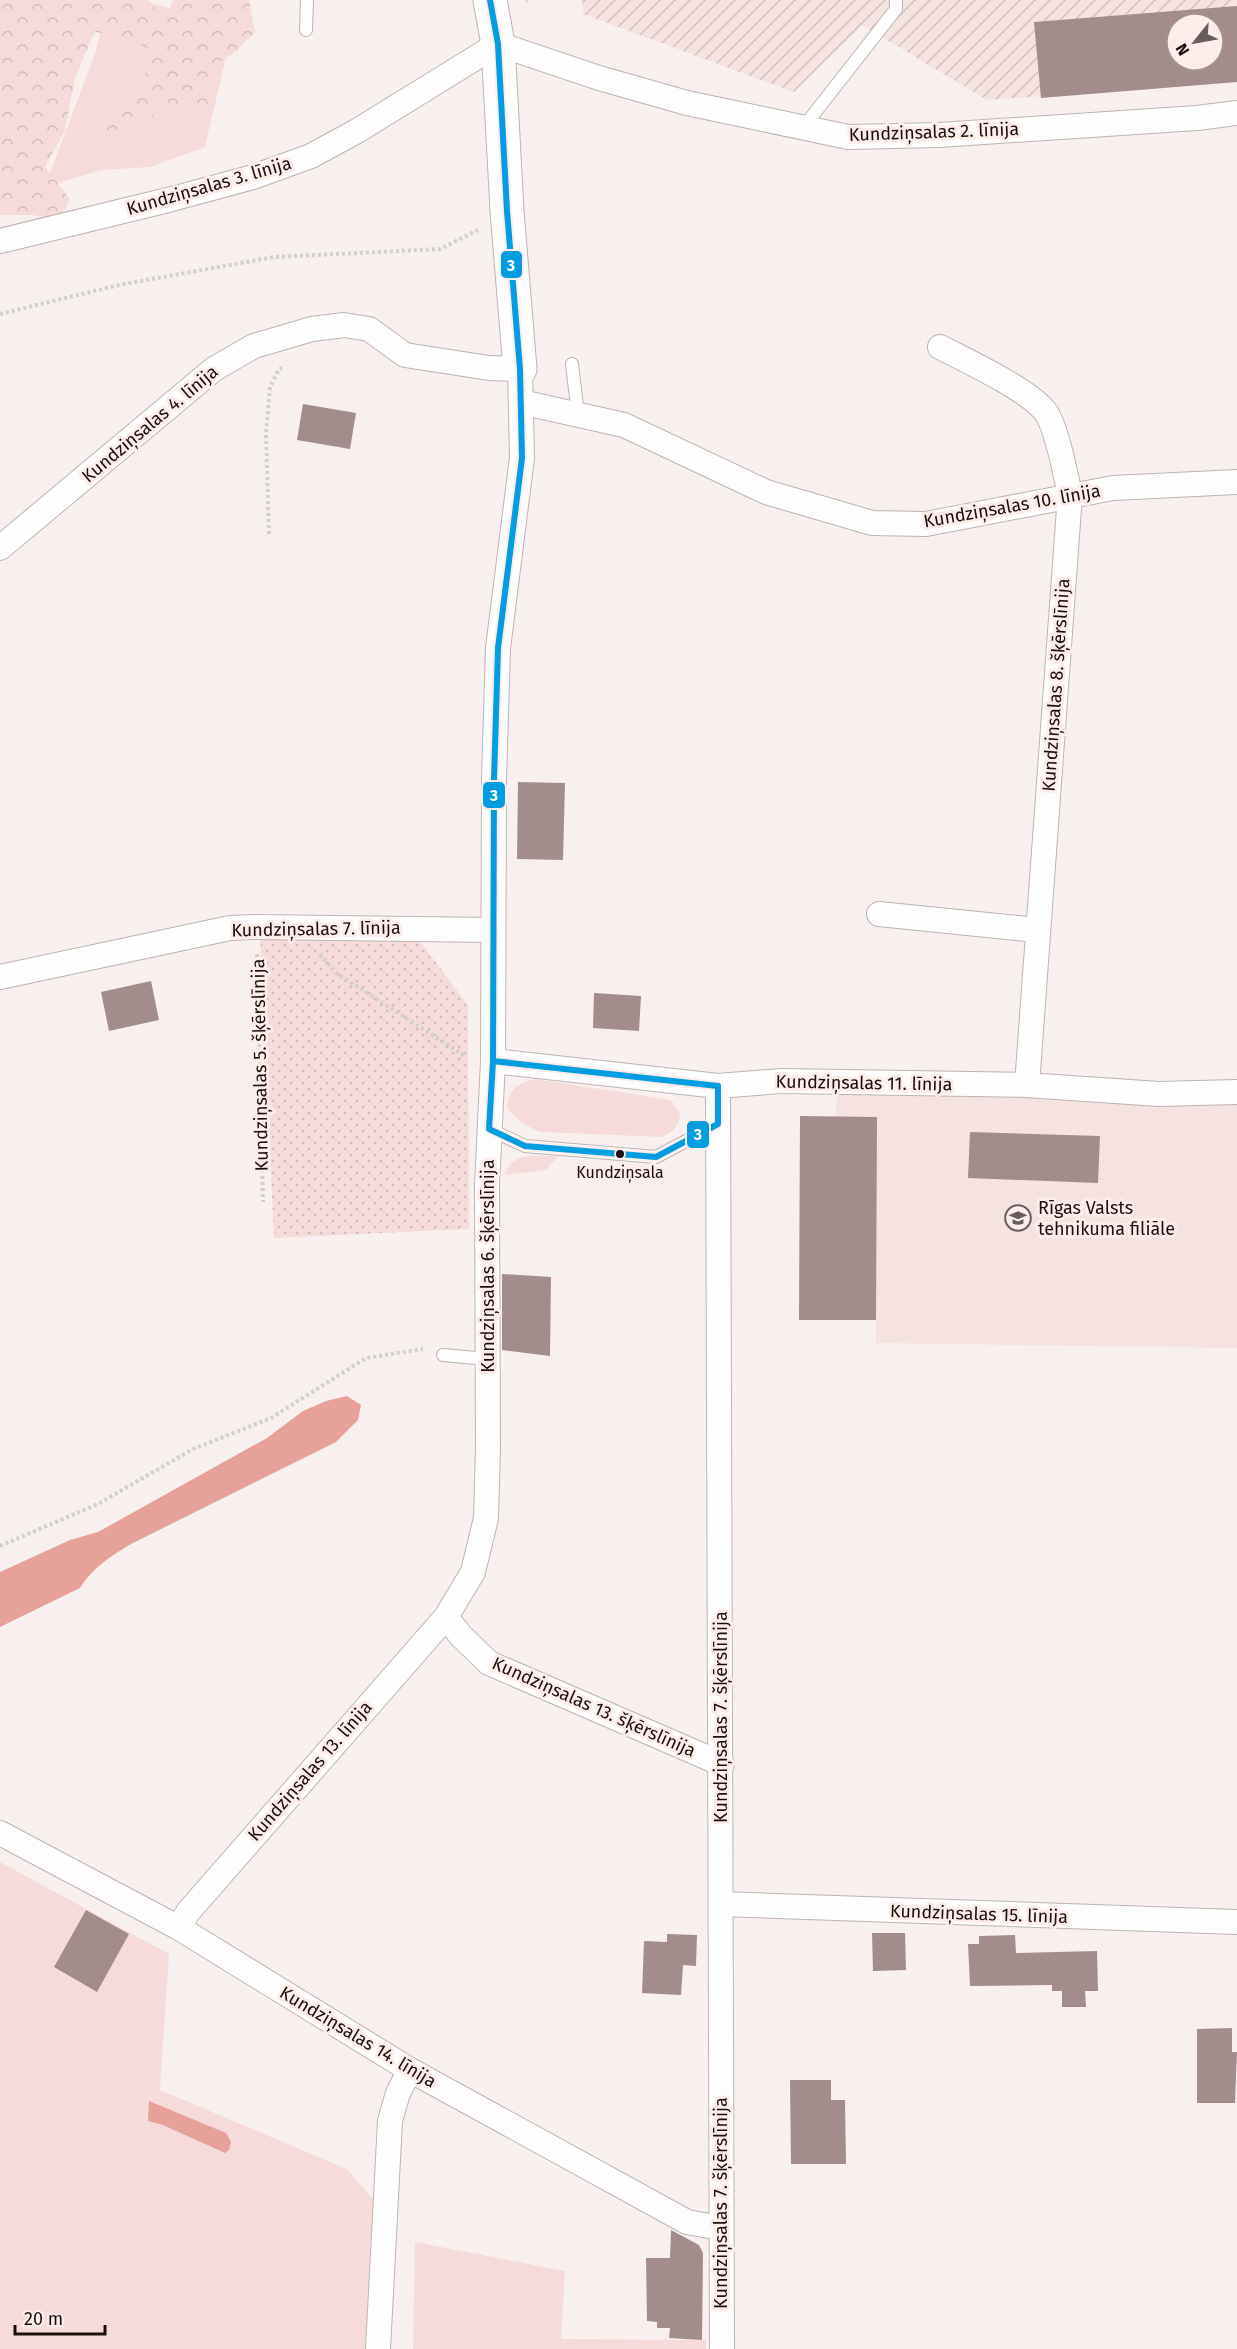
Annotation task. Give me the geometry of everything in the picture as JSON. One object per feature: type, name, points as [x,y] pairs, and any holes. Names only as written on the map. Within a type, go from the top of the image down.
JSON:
[{"type":"street","name":"Kundziņsalas 6. šķērslīnija","points":[[446,1617],[473,1572],[486,1518],[489,1129],[482,1059],[493,930],[498,648],[522,458],[520,369],[507,211],[498,44],[490,0]]},
{"type":"street","name":"Kundziņsalas 2. līnija","points":[[498,44],[599,78],[687,103],[848,137],[939,135],[1237,113]]},
{"type":"street","name":"Kundziņsalas 3. līnija","points":[[0,241],[223,185],[311,156],[357,131],[498,44]]},
{"type":"street","name":"Kundziņsalas 4. līnija","points":[[0,548],[214,369],[254,346],[312,329],[344,325],[369,329],[405,356],[489,368],[520,369]]},
{"type":"street","name":"Kundziņsalas 8. šķērslīnija","points":[[940,347],[1028,396],[1046,411],[1059,447],[1070,495],[1037,930],[1028,1085]]},
{"type":"street","name":"Kundziņsalas 10. līnija","points":[[521,402],[624,425],[766,492],[872,523],[926,524],[1113,488],[1237,482]]},
{"type":"street","points":[[879,914],[1037,930]]},
{"type":"street","name":"Kundziņsalas 7. līnija","points":[[0,977],[230,928],[493,930]]},
{"type":"street","name":"Kundziņsalas 11. līnija","points":[[482,1059],[718,1086],[782,1081],[1028,1085],[1159,1094],[1237,1092]]},
{"type":"street","name":"Kundziņsalas 7. šķērslīnija","points":[[718,1086],[722,1764],[720,2228],[722,2349]]},
{"type":"street","name":"Kundziņsalas 13. šķērslīnija","points":[[446,1617],[461,1636],[489,1663],[722,1764]]},
{"type":"street","name":"Kundziņsalas 13. līnija","points":[[179,1928],[196,1902],[446,1617]]},
{"type":"street","name":"Kundziņsalas 14. līnija","points":[[0,1833],[179,1928],[410,2070],[687,2222],[720,2228]]},
{"type":"street","name":"Kundziņsalas 15. līnija","points":[[721,1904],[1237,1922]]},
{"type":"street","points":[[378,2349],[390,2121],[398,2093],[410,2070]]},
{"type":"lane","points":[[306,30],[307,0]]},
{"type":"lane","points":[[802,129],[896,9],[896,0]]},
{"type":"lane","points":[[572,364],[578,415]]},
{"type":"lane","points":[[489,1129],[525,1146],[656,1157],[717,1124]]},
{"type":"lane","points":[[444,1355],[487,1359]]},
{"type":"path","points":[[0,314],[119,285],[274,257],[440,249],[479,230]]},
{"type":"path","points":[[269,534],[266,434],[270,387],[279,369],[288,365]]},
{"type":"path","name":"Kundziņsalas 5. šķērslīnija","points":[[256,927],[262,1202]]},
{"type":"path","points":[[304,927],[305,937],[336,973],[463,1056],[482,1059]]},
{"type":"path","points":[[0,1546],[98,1504],[193,1449],[271,1418],[366,1358],[424,1349],[444,1355]]},
{"type":"shaded area","points":[[582,0],[1237,0],[1237,82],[987,100],[862,25],[794,92],[583,14]]},
{"type":"shaded area","name":"Rīgas Valsts tehnikuma filiāle","points":[[837,1090],[1237,1103],[1237,1348],[876,1343],[876,1320],[799,1320],[800,1116],[836,1117]]},
{"type":"shaded area","points":[[347,1396],[361,1405],[358,1420],[336,1442],[131,1544],[97,1568],[80,1588],[0,1627],[0,1572],[70,1540],[98,1532],[267,1438],[303,1411],[326,1401]]},
{"type":"shaded area","points":[[149,2101],[226,2133],[231,2142],[229,2150],[225,2153],[163,2125],[148,2121]]},
{"type":"green space","points":[[0,0],[148,0],[164,23],[173,0],[249,0],[255,32],[234,53],[210,69],[211,105],[182,112],[171,104],[158,102],[150,125],[132,125],[107,132],[102,118],[122,107],[129,100],[154,53],[129,37],[94,32],[75,79],[65,130],[45,167],[70,199],[59,220],[32,215],[0,215]]},
{"type":"green space","points":[[107,0],[141,0],[233,27],[205,147],[150,167],[101,170],[56,184],[47,181],[96,51]]},
{"type":"green space","points":[[260,933],[416,936],[468,1005],[469,1229],[274,1238]]},
{"type":"green space","name":"Kundziņsala","points":[[535,1079],[671,1100],[680,1113],[678,1122],[672,1131],[661,1137],[541,1132],[522,1122],[507,1106],[510,1095],[516,1087]]},
{"type":"green space","points":[[558,1156],[546,1170],[505,1175],[509,1167],[519,1158]]},
{"type":"green space","points":[[0,1862],[169,1954],[160,2090],[347,2169],[379,2206],[370,2349],[0,2349]]},
{"type":"green space","points":[[415,2242],[565,2271],[561,2339],[706,2340],[706,2349],[413,2349]]},
{"type":"building","points":[[1237,6],[1237,82],[1041,98],[1034,22]]},
{"type":"building","points":[[303,404],[356,413],[350,449],[297,440]]},
{"type":"building","points":[[518,782],[565,783],[563,860],[517,859]]},
{"type":"building","points":[[151,981],[159,1020],[109,1031],[101,992]]},
{"type":"building","points":[[594,993],[641,996],[639,1031],[593,1028]]},
{"type":"building","points":[[800,1116],[877,1117],[876,1320],[799,1320]]},
{"type":"building","points":[[970,1132],[1100,1136],[1098,1183],[968,1178]]},
{"type":"building","points":[[502,1274],[551,1277],[550,1356],[502,1350]]},
{"type":"building","points":[[86,1910],[129,1934],[97,1992],[54,1967]]},
{"type":"building","points":[[872,1933],[905,1933],[906,1970],[873,1971]]},
{"type":"building","points":[[667,1934],[697,1935],[696,1966],[683,1965],[681,1995],[642,1993],[644,1941],[667,1942]]},
{"type":"building","points":[[1015,1935],[1016,1953],[1097,1951],[1098,1991],[1085,1991],[1086,2007],[1062,2007],[1062,1991],[1052,1991],[1052,1985],[970,1986],[968,1944],[979,1944],[979,1936]]},
{"type":"building","points":[[1232,2028],[1232,2052],[1237,2052],[1235,2103],[1197,2103],[1197,2029]]},
{"type":"building","points":[[790,2080],[831,2080],[831,2100],[845,2100],[846,2164],[791,2164]]},
{"type":"building","points":[[671,2230],[699,2245],[703,2253],[702,2340],[669,2338],[670,2328],[657,2328],[657,2322],[647,2321],[646,2258],[670,2258]]},
{"type":"transit line","name":"3","points":[[490,0],[498,44],[507,211],[520,369],[522,458],[498,648],[494,779],[493,1061]]},
{"type":"transit line","name":"3","points":[[493,1061],[718,1086],[718,1124],[656,1157],[525,1146],[489,1129],[493,1061]]},
{"type":"place","name":"Kundziņsala","points":[[620,1154]]},
{"type":"place","name":"Rīgas Valsts tehnikuma filiāle","points":[[1018,1218]]}]
